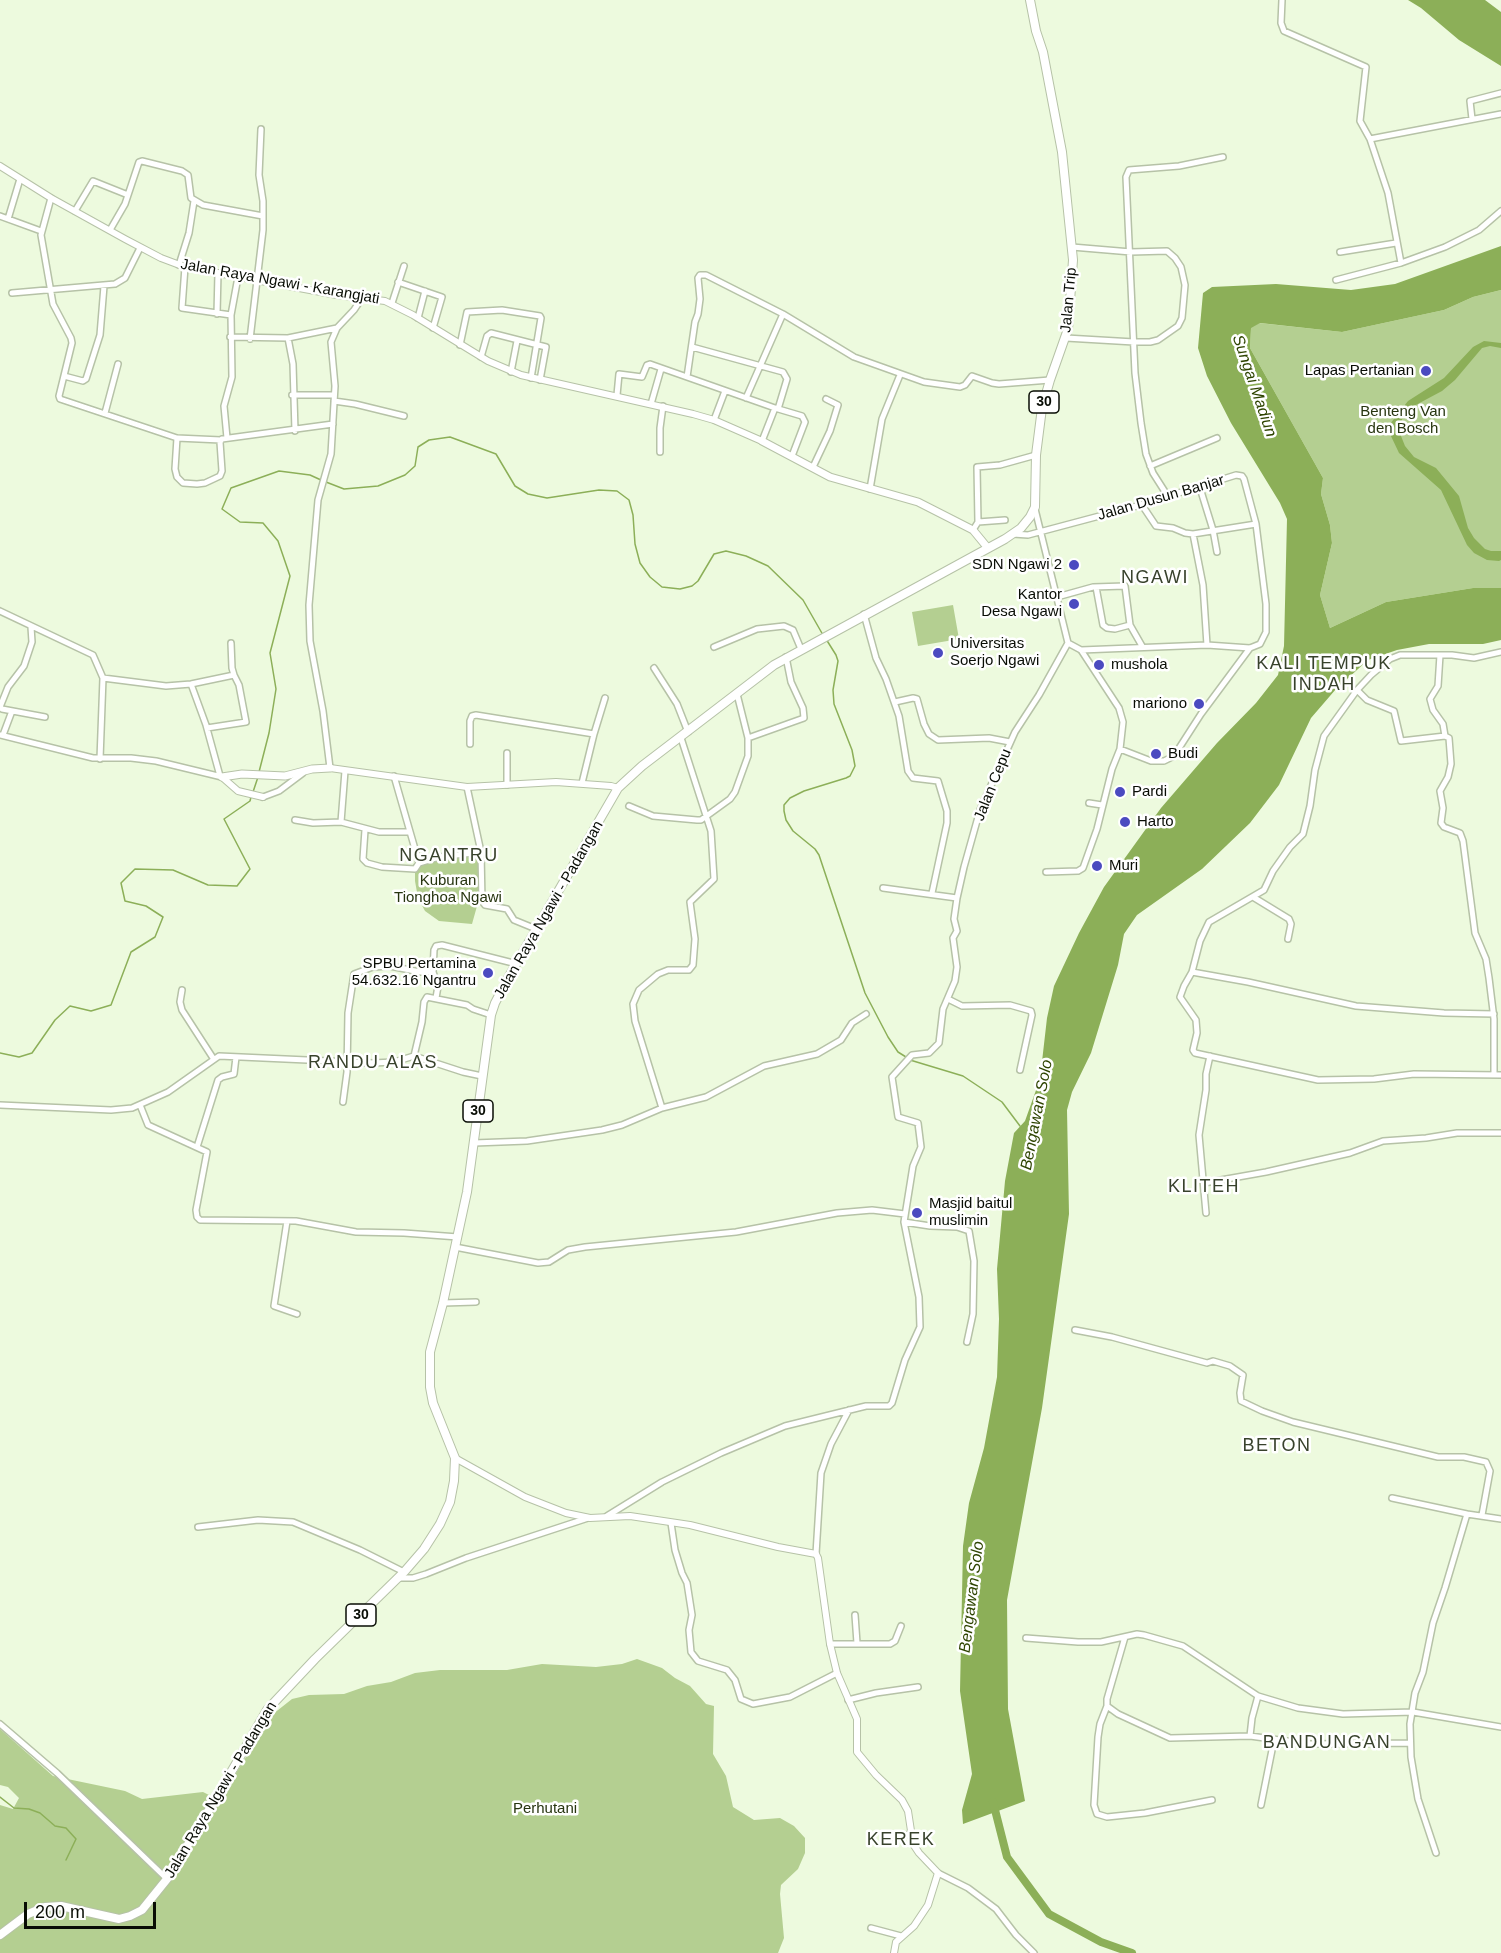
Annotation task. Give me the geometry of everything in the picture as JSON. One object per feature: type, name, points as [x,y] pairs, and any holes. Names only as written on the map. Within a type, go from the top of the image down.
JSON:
[{"type":"highway","name":"Jalan Trip","points":[[1030,0],[1046,66],[1062,152],[1072,248],[1071,305],[1066,338],[1042,408],[1036,455],[1035,507]]},
{"type":"highway","name":"30","points":[[864,614],[1013,534],[1025,525],[1035,507]]},
{"type":"highway","name":"Jalan Raya Ngawi - Padangan","points":[[0,1935],[28,1914],[45,1907],[61,1906],[119,1919],[142,1910],[167,1879],[267,1710],[315,1659],[402,1575],[430,1540],[446,1513],[454,1480],[455,1458],[432,1403],[430,1352],[468,1192],[491,1015],[501,991],[618,788],[642,766],[786,657],[864,614]]},
{"type":"main road","name":"Jalan Raya Ngawi - Karangjati","points":[[762,441],[830,477],[903,496],[972,530]]},
{"type":"main road","points":[[972,530],[987,548]]},
{"type":"main road","points":[[221,776],[242,774],[278,777],[303,773],[312,769],[330,768]]},
{"type":"street","points":[[1282,0],[1281,22],[1284,31],[1366,67],[1359,114],[1388,193],[1401,264]]},
{"type":"street","points":[[1472,119],[1470,100],[1501,93]]},
{"type":"street","points":[[1370,139],[1501,114]]},
{"type":"street","points":[[250,339],[263,216],[259,174],[261,129]]},
{"type":"street","points":[[1167,495],[1150,466],[1141,423],[1134,342],[1126,177],[1129,170],[1189,165],[1223,157]]},
{"type":"street","points":[[110,230],[128,195],[139,162],[142,161],[182,171],[188,175],[191,198],[194,201],[222,209],[263,216]]},
{"type":"street","name":"Jalan Raya Ngawi - Karangjati","points":[[0,166],[51,198],[140,248],[182,266],[392,303],[460,345],[511,372],[617,395],[714,420],[762,441]]},
{"type":"street","points":[[8,219],[20,179]]},
{"type":"street","points":[[75,212],[93,182],[128,195]]},
{"type":"street","points":[[51,198],[41,231],[55,310],[71,338],[60,399],[177,438],[224,439],[333,424]]},
{"type":"street","points":[[194,201],[182,266],[182,308],[231,315]]},
{"type":"street","points":[[1336,280],[1401,264],[1464,238],[1479,230],[1501,211]]},
{"type":"street","points":[[0,216],[41,231]]},
{"type":"street","points":[[1340,252],[1396,243]]},
{"type":"street","points":[[12,292],[115,284],[125,278],[140,248]]},
{"type":"street","points":[[1066,338],[1154,342],[1177,328],[1182,318],[1185,285],[1181,267],[1167,251],[1131,252],[1072,248]]},
{"type":"street","points":[[392,303],[404,266]]},
{"type":"street","points":[[217,314],[218,273]]},
{"type":"street","points":[[687,376],[700,299],[698,278],[700,275],[706,275],[783,314],[855,357],[900,375],[924,382],[960,387],[965,385],[972,376],[999,384],[1050,380]]},
{"type":"street","points":[[177,438],[177,477],[183,483],[197,484],[220,476],[224,439],[224,406],[232,377],[231,315],[238,277]]},
{"type":"street","points":[[398,282],[442,298],[433,328]]},
{"type":"street","points":[[64,376],[83,381],[86,379],[100,335],[104,286]]},
{"type":"street","points":[[418,318],[425,291]]},
{"type":"street","points":[[362,298],[337,328],[330,346],[334,377],[331,454],[318,500],[309,622],[330,768],[467,787],[535,782],[582,783],[618,788]]},
{"type":"street","points":[[460,345],[467,312],[502,310],[541,317],[531,378]]},
{"type":"street","points":[[746,398],[783,314]]},
{"type":"street","points":[[230,337],[288,338],[337,328]]},
{"type":"street","points":[[481,357],[489,333],[547,348],[540,380]]},
{"type":"street","points":[[288,338],[293,364],[292,395],[295,431]]},
{"type":"street","points":[[511,372],[517,340]]},
{"type":"street","points":[[692,347],[761,365],[786,375],[787,379],[762,441]]},
{"type":"street","points":[[105,413],[118,364]]},
{"type":"street","points":[[617,395],[617,375],[620,373],[641,377],[648,365],[687,376],[776,409],[802,416],[806,420],[792,456]]},
{"type":"street","points":[[651,404],[661,369]]},
{"type":"street","points":[[870,489],[882,419],[900,375]]},
{"type":"street","points":[[714,420],[725,391]]},
{"type":"street","points":[[292,395],[334,398],[404,416]]},
{"type":"street","points":[[813,467],[830,431],[838,405],[826,399]]},
{"type":"street","points":[[660,452],[663,406]]},
{"type":"street","points":[[1150,466],[1217,438]]},
{"type":"street","points":[[972,530],[978,522],[977,467],[1000,465],[1036,455]]},
{"type":"street","name":"Jalan Dusun Banjar","points":[[1013,534],[1023,536],[1242,476],[1256,524],[1267,622],[1262,642],[1250,648],[1201,714],[1174,756],[1164,761],[1151,761],[1120,749]]},
{"type":"street","points":[[1200,488],[1217,552]]},
{"type":"street","points":[[1142,505],[1158,527],[1171,528],[1185,533],[1193,534],[1256,524]]},
{"type":"street","points":[[1035,507],[1068,643],[1081,650],[1119,708],[1123,722],[1120,749],[1112,769],[1091,849],[1082,870],[1046,872]]},
{"type":"street","points":[[978,522],[1005,520]]},
{"type":"street","points":[[1193,534],[1203,585],[1208,645]]},
{"type":"street","points":[[1057,597],[1096,587],[1125,585],[1130,625],[1142,646]]},
{"type":"street","points":[[1096,587],[1104,625],[1115,629],[1130,625]]},
{"type":"street","points":[[0,611],[88,652],[96,660],[103,678],[100,759]]},
{"type":"street","points":[[864,614],[878,664],[895,702],[903,733],[908,771],[913,778],[938,781],[947,811],[947,823],[932,894]]},
{"type":"street","points":[[31,627],[32,642],[24,666],[0,705],[2,709],[45,717]]},
{"type":"street","points":[[714,647],[757,628],[784,627],[793,630],[801,649]]},
{"type":"street","points":[[207,729],[246,722],[239,685],[232,668],[231,643]]},
{"type":"street","name":"Jalan Cepu","points":[[905,1214],[913,1166],[921,1147],[918,1123],[899,1118],[897,1115],[892,1079],[912,1055],[927,1054],[938,1045],[944,1009],[955,981],[957,967],[953,938],[957,931],[954,919],[957,898],[963,867],[983,803],[1010,742],[1068,643]]},
{"type":"street","points":[[1081,650],[1208,645],[1250,648]]},
{"type":"street","points":[[1501,652],[1474,658],[1409,654],[1396,656],[1378,669],[1357,690],[1324,736],[1303,834],[1290,847],[1273,871],[1267,888],[1209,922],[1180,999],[1196,1020],[1197,1033],[1194,1052],[1210,1056],[1318,1080],[1442,1074],[1501,1075]]},
{"type":"street","points":[[1440,655],[1438,686],[1430,699],[1433,710],[1443,724],[1445,736],[1449,740],[1448,777],[1440,791],[1443,808],[1441,823],[1444,827],[1460,833],[1463,841],[1474,933],[1487,965],[1496,1017],[1494,1075]]},
{"type":"street","points":[[748,738],[804,718],[803,708],[791,682],[786,657]]},
{"type":"street","points":[[654,668],[676,704],[712,841],[714,879],[690,902],[695,939],[693,965],[689,970],[668,970],[658,974],[639,990],[633,1004],[635,1021],[662,1108]]},
{"type":"street","points":[[103,678],[166,686],[191,684],[234,675]]},
{"type":"street","points":[[191,684],[221,776]]},
{"type":"street","points":[[1357,690],[1367,700],[1394,711],[1401,741],[1445,736]]},
{"type":"street","points":[[629,806],[653,816],[697,820],[724,805],[735,792],[748,756],[748,738],[737,694]]},
{"type":"street","points":[[582,783],[605,698]]},
{"type":"street","points":[[895,702],[917,699],[929,734],[938,740],[989,738],[1010,742]]},
{"type":"street","points":[[12,711],[2,735],[100,759],[131,758],[156,761],[221,776],[243,793],[263,797],[287,787],[303,773]]},
{"type":"street","points":[[470,744],[470,721],[472,716],[476,715],[594,734]]},
{"type":"street","points":[[507,753],[507,785]]},
{"type":"street","points":[[341,822],[345,771]]},
{"type":"street","points":[[394,776],[419,863]]},
{"type":"street","points":[[467,787],[481,852],[482,902],[485,905],[507,909],[514,920],[537,929]]},
{"type":"street","points":[[1089,803],[1102,805]]},
{"type":"street","points":[[295,820],[313,823],[341,822],[365,830],[392,833],[410,832]]},
{"type":"street","points":[[365,830],[363,859],[365,862],[382,867],[409,869],[438,856],[481,852]]},
{"type":"street","points":[[883,888],[957,898]]},
{"type":"street","points":[[1253,897],[1289,919],[1291,924],[1288,939]]},
{"type":"street","points":[[436,998],[438,986],[433,972],[434,950],[438,945],[517,964]]},
{"type":"street","points":[[343,1102],[349,1002],[351,983],[356,972],[373,967],[390,966],[433,972]]},
{"type":"street","points":[[1192,972],[1356,1006],[1496,1017]]},
{"type":"street","points":[[182,990],[180,1002],[182,1010],[213,1058]]},
{"type":"street","points":[[414,1056],[425,999],[436,998],[467,1005],[473,1010],[491,1015]]},
{"type":"street","points":[[948,999],[968,1006],[1010,1005],[1031,1011],[1020,1070]]},
{"type":"street","points":[[474,1143],[527,1141],[608,1128],[662,1108],[706,1097],[771,1064],[817,1054],[841,1040],[852,1023],[866,1014]]},
{"type":"street","points":[[0,1105],[111,1110],[132,1108],[178,1086],[213,1058],[219,1056],[387,1063],[414,1056],[482,1076]]},
{"type":"street","points":[[1206,1214],[1199,1135],[1210,1056]]},
{"type":"street","points":[[197,1147],[218,1080],[234,1074],[236,1057]]},
{"type":"street","points":[[140,1105],[148,1125],[207,1152],[196,1214],[198,1219],[287,1221],[312,1223],[356,1232],[458,1237]]},
{"type":"street","points":[[1204,1183],[1350,1153],[1383,1141],[1457,1133],[1501,1133]]},
{"type":"street","points":[[455,1247],[538,1263],[549,1262],[568,1250],[585,1247],[736,1232],[837,1213],[872,1210],[905,1214],[904,1222],[919,1297],[919,1330],[905,1360],[892,1403],[889,1406],[866,1406],[785,1426],[662,1482],[607,1516]]},
{"type":"street","points":[[287,1221],[274,1306],[297,1314]]},
{"type":"street","points":[[904,1222],[957,1227],[969,1231],[975,1261],[973,1314],[967,1342]]},
{"type":"street","points":[[443,1302],[477,1302]]},
{"type":"street","points":[[1074,1330],[1112,1337],[1206,1363],[1213,1362],[1230,1366],[1243,1375],[1241,1401],[1293,1422],[1430,1455],[1464,1457],[1486,1462],[1490,1471],[1482,1515]]},
{"type":"street","points":[[849,1410],[831,1444],[821,1473],[816,1554],[830,1644],[837,1673],[857,1719],[857,1752],[876,1775],[902,1800],[908,1811],[911,1834],[916,1849],[938,1873],[968,1888],[996,1909],[1016,1935],[1034,1953]]},
{"type":"street","points":[[455,1458],[540,1505],[590,1518]]},
{"type":"street","points":[[1392,1498],[1501,1519]]},
{"type":"street","points":[[1436,1853],[1418,1799],[1410,1743],[1410,1724],[1415,1693],[1423,1672],[1433,1623],[1467,1514]]},
{"type":"street","points":[[198,1527],[258,1520],[293,1522],[360,1550],[402,1575],[413,1578],[466,1558],[590,1518],[607,1516],[630,1516],[690,1525],[816,1554]]},
{"type":"street","points":[[671,1523],[675,1550],[687,1583],[692,1615],[689,1630],[691,1652],[698,1661],[727,1670],[735,1680],[741,1699],[753,1704],[790,1697],[837,1673]]},
{"type":"street","points":[[855,1614],[857,1643]]},
{"type":"street","points":[[830,1644],[890,1644],[895,1641],[901,1626]]},
{"type":"street","points":[[1026,1638],[1101,1642],[1137,1634],[1183,1646],[1258,1696],[1316,1711],[1343,1714],[1413,1712],[1501,1726]]},
{"type":"street","points":[[1125,1637],[1100,1724],[1094,1805],[1097,1814],[1107,1817],[1145,1813],[1212,1800]]},
{"type":"street","points":[[848,1700],[888,1691],[918,1688]]},
{"type":"street","points":[[1250,1736],[1251,1718],[1258,1696]]},
{"type":"street","points":[[1107,1706],[1118,1714],[1170,1738],[1250,1736],[1309,1744],[1410,1743]]},
{"type":"street","points":[[0,1724],[57,1773],[167,1879]]},
{"type":"street","points":[[1261,1805],[1274,1740]]},
{"type":"street","points":[[884,1839],[911,1834]]},
{"type":"street","points":[[894,1953],[896,1942],[914,1926],[928,1905],[938,1873]]},
{"type":"street","points":[[871,1928],[901,1936]]},
{"type":"green space","name":"Benteng Van den Bosch","points":[[1501,290],[1501,588],[1473,588],[1386,602],[1330,628],[1320,595],[1332,543],[1330,525],[1321,494],[1323,478],[1250,348],[1251,327],[1259,323],[1342,332],[1444,310],[1473,297]]},
{"type":"green space","points":[[953,605],[959,639],[918,646],[912,612]]},
{"type":"green space","name":"Kuburan Tionghoa Ngawi","points":[[478,854],[479,899],[472,924],[439,921],[425,911],[418,898],[415,881],[415,873],[421,865]]},
{"type":"green space","name":"Perhutani","points":[[637,1659],[662,1668],[690,1686],[706,1704],[714,1706],[713,1754],[726,1776],[733,1807],[754,1820],[780,1818],[794,1826],[805,1838],[805,1853],[798,1869],[781,1885],[784,1938],[778,1953],[0,1953],[0,1805],[13,1809],[19,1798],[8,1787],[0,1785],[0,1729],[53,1776],[125,1791],[142,1799],[203,1792],[219,1800],[273,1714],[292,1699],[309,1695],[344,1694],[367,1686],[391,1682],[415,1673],[440,1670],[507,1670],[542,1664],[596,1667],[622,1664]]},
{"type":"water","points":[[1408,0],[1485,0],[1501,12],[1501,66],[1459,40]]},
{"type":"water","name":"Sungai Madiun","points":[[1501,246],[1501,290],[1473,297],[1444,310],[1342,332],[1260,323],[1251,328],[1250,348],[1323,478],[1321,494],[1330,525],[1332,543],[1320,595],[1330,628],[1386,602],[1473,588],[1501,588],[1501,640],[1483,644],[1429,644],[1397,650],[1368,660],[1336,689],[1311,718],[1279,785],[1250,823],[1202,869],[1137,915],[1124,934],[1118,965],[1091,1053],[1072,1092],[1067,1110],[1069,1214],[1042,1408],[1007,1600],[1008,1709],[1025,1801],[963,1824],[962,1810],[972,1774],[960,1691],[963,1546],[969,1503],[984,1448],[997,1377],[999,1319],[997,1269],[1005,1181],[1014,1133],[1025,1121],[1040,1079],[1047,1018],[1054,986],[1104,887],[1161,808],[1217,743],[1256,703],[1278,675],[1284,646],[1287,519],[1280,503],[1231,423],[1207,376],[1198,348],[1203,293],[1212,287],[1276,284],[1351,290],[1395,284]]},
{"type":"water","points":[[1484,341],[1501,343],[1501,348],[1490,346],[1482,348],[1455,380],[1442,391],[1412,407],[1403,416],[1400,427],[1405,446],[1414,457],[1436,468],[1459,496],[1468,528],[1474,538],[1485,549],[1501,551],[1499,561],[1487,560],[1474,553],[1467,545],[1441,490],[1399,453],[1390,434],[1390,424],[1408,401],[1444,378],[1473,347]]},
{"type":"waterway","points":[[326,482],[344,489],[378,486],[405,475],[415,466],[418,447],[429,440],[450,437],[496,454],[515,486],[528,494],[547,498],[599,490],[617,491],[629,500],[640,563],[650,577],[662,587],[680,589],[692,586],[698,581],[714,554],[726,551],[746,556],[768,566],[803,600],[823,635]]},
{"type":"waterway","points":[[259,772],[269,733],[276,689],[270,653],[290,576],[278,541],[263,523],[240,522],[222,509],[231,488],[279,471],[310,475],[321,480]]},
{"type":"waterway","points":[[826,639],[838,661],[833,690],[834,704],[852,750],[855,766],[850,776],[846,778],[804,791],[790,798],[784,805],[784,811],[786,820],[793,831],[819,855],[865,993],[888,1037],[898,1052],[906,1057]]},
{"type":"waterway","points":[[253,792],[258,777]]},
{"type":"waterway","points":[[0,1053],[19,1057],[32,1053],[55,1020],[70,1006],[91,1011],[111,1005],[131,952],[155,937],[163,917],[146,906],[125,901],[121,883],[135,869],[173,870],[208,885],[237,886],[250,869],[224,819],[250,801],[251,797]]},
{"type":"waterway","points":[[910,1060],[963,1076],[1002,1102],[1020,1126]]},
{"type":"waterway","points":[[0,1797],[14,1808],[29,1809],[40,1813],[55,1826],[66,1828],[76,1839],[66,1860]]},
{"type":"waterway","name":"Bengawan Solo","points":[[993,1802],[1007,1857],[1049,1914],[1101,1942],[1132,1953]]},
{"type":"place","name":"Lapas Pertanian","points":[[1426,371]]},
{"type":"place","name":"SDN Ngawi 2","points":[[1074,565]]},
{"type":"place","name":"Kantor Desa Ngawi","points":[[1074,604]]},
{"type":"place","name":"Universitas Soerjo Ngawi","points":[[938,653]]},
{"type":"place","name":"mushola","points":[[1099,665]]},
{"type":"place","name":"mariono","points":[[1199,704]]},
{"type":"place","name":"Budi","points":[[1156,754]]},
{"type":"place","name":"Pardi","points":[[1120,792]]},
{"type":"place","name":"Harto","points":[[1125,822]]},
{"type":"place","name":"Muri","points":[[1097,866]]},
{"type":"place","name":"SPBU Pertamina 54.632.16 Ngantru","points":[[488,973]]},
{"type":"place","name":"Masjid baitul muslimin","points":[[917,1213]]},
{"type":"district","name":"NGAWI","points":[[1155,578]]},
{"type":"district","name":"KALI TEMPUK INDAH","points":[[1324,674]]},
{"type":"district","name":"NGANTRU","points":[[449,856]]},
{"type":"district","name":"RANDU ALAS","points":[[373,1063]]},
{"type":"district","name":"KLITEH","points":[[1204,1187]]},
{"type":"district","name":"BETON","points":[[1277,1446]]},
{"type":"district","name":"BANDUNGAN","points":[[1327,1743]]},
{"type":"district","name":"KEREK","points":[[901,1840]]}]
